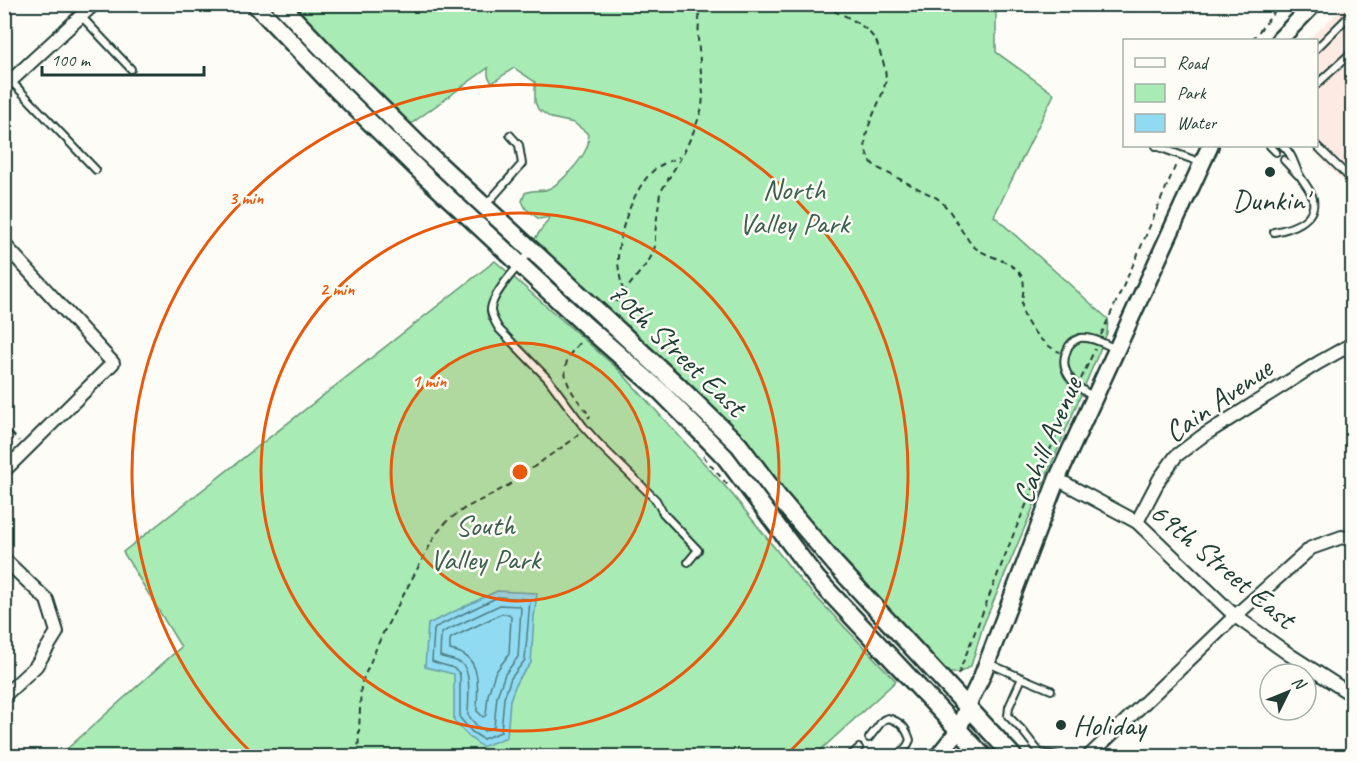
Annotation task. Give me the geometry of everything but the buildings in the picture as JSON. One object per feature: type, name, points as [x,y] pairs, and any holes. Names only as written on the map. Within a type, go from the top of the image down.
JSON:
[{"type":"main road","name":"70th Street East","points":[[255,4],[339,92],[425,176],[585,325],[659,390],[725,457],[817,579],[982,756]]},
{"type":"main road","name":"70th Street East","points":[[280,4],[388,115],[739,445],[779,498],[835,564],[1013,756]]},
{"type":"street","points":[[7,81],[94,4]]},
{"type":"street","points":[[1280,39],[1314,4]]},
{"type":"street","name":"Cahill Avenue","points":[[938,756],[958,731],[987,663],[1057,479],[1210,147]]},
{"type":"street","points":[[4,244],[113,363],[4,471]]},
{"type":"street","name":"Cain Avenue","points":[[1137,522],[1160,478],[1176,456],[1230,418],[1353,344]]},
{"type":"street","name":"69th Street East","points":[[1057,479],[1137,522],[1235,616],[1353,696]]},
{"type":"street","points":[[1089,756],[1235,616],[1311,548],[1342,537],[1353,540]]},
{"type":"street","points":[[4,559],[46,600],[57,632],[36,666],[4,696]]},
{"type":"lane","points":[[1318,48],[1353,13]]},
{"type":"lane","points":[[81,16],[131,69]]},
{"type":"lane","points":[[1318,84],[1353,52]]},
{"type":"lane","points":[[7,81],[96,170]]},
{"type":"lane","points":[[484,206],[522,164],[519,145],[510,135]]},
{"type":"lane","points":[[1318,146],[1353,180]]},
{"type":"lane","points":[[1159,147],[1202,163]]},
{"type":"lane","points":[[1271,147],[1276,152]]},
{"type":"lane","points":[[1274,232],[1290,229],[1307,218],[1313,204],[1312,196],[1290,153],[1284,147]]},
{"type":"lane","points":[[1284,160],[1302,180]]},
{"type":"lane","points":[[532,250],[502,286],[492,304],[491,312],[499,329],[548,379],[583,426],[656,500],[663,513],[698,550],[688,562]]},
{"type":"lane","points":[[1094,397],[1084,392],[1070,379],[1065,371],[1066,353],[1072,342],[1079,338],[1089,338],[1116,349]]},
{"type":"lane","points":[[987,663],[1051,690]]},
{"type":"lane","points":[[1022,678],[1009,707],[1008,716],[1022,730],[1038,755],[1058,756]]},
{"type":"lane","points":[[868,738],[883,720],[888,718],[898,721],[906,729],[910,740],[898,756]]},
{"type":"lane","points":[[850,756],[859,748]]},
{"type":"path","points":[[616,302],[648,262],[656,246],[655,234],[660,193],[682,156],[702,108],[703,94],[698,39],[700,4]]},
{"type":"path","points":[[814,4],[856,23],[868,32],[876,43],[885,70],[885,84],[866,139],[865,147],[870,161],[886,172],[937,198],[945,205],[974,246],[1008,264],[1020,274],[1024,281],[1022,310],[1024,317],[1047,345],[1054,350],[1066,353]]},
{"type":"path","points":[[1253,39],[1281,4]]},
{"type":"path","points":[[952,690],[1014,533],[1180,155]]},
{"type":"path","points":[[624,292],[620,276],[618,248],[626,216],[653,171],[682,156]]},
{"type":"path","points":[[579,343],[567,361],[566,376],[572,392],[590,416]]},
{"type":"path","points":[[4,425],[27,448]]},
{"type":"path","points":[[358,756],[362,684],[382,635],[436,534],[447,521],[465,508],[509,485],[574,440]]},
{"type":"path","points":[[701,453],[731,489]]},
{"type":"shaded area","points":[[1346,5],[1352,5],[1352,190],[1309,147],[1318,147],[1318,39],[1308,39]]},
{"type":"green space","name":"North Valley Park","points":[[291,5],[996,5],[996,52],[1054,94],[994,216],[1108,319],[1107,333],[983,626],[971,666],[959,673],[946,673],[823,540],[697,390],[534,240],[550,217],[539,219],[526,209],[522,201],[525,193],[548,189],[559,182],[578,162],[588,141],[587,133],[574,123],[551,118],[538,109],[535,102],[535,82],[514,68],[492,83],[488,76],[488,68],[408,126]]},
{"type":"green space","name":"South Valley Park","points":[[495,261],[619,370],[732,494],[801,581],[896,681],[814,756],[59,756],[181,647],[123,552]]},
{"type":"water","points":[[497,591],[537,593],[531,663],[517,681],[510,700],[507,737],[482,747],[454,721],[454,674],[425,667],[428,624]]},
{"type":"place","name":"Dunkin'","points":[[1270,172]]},
{"type":"place","name":"Holiday","points":[[1061,725]]}]
